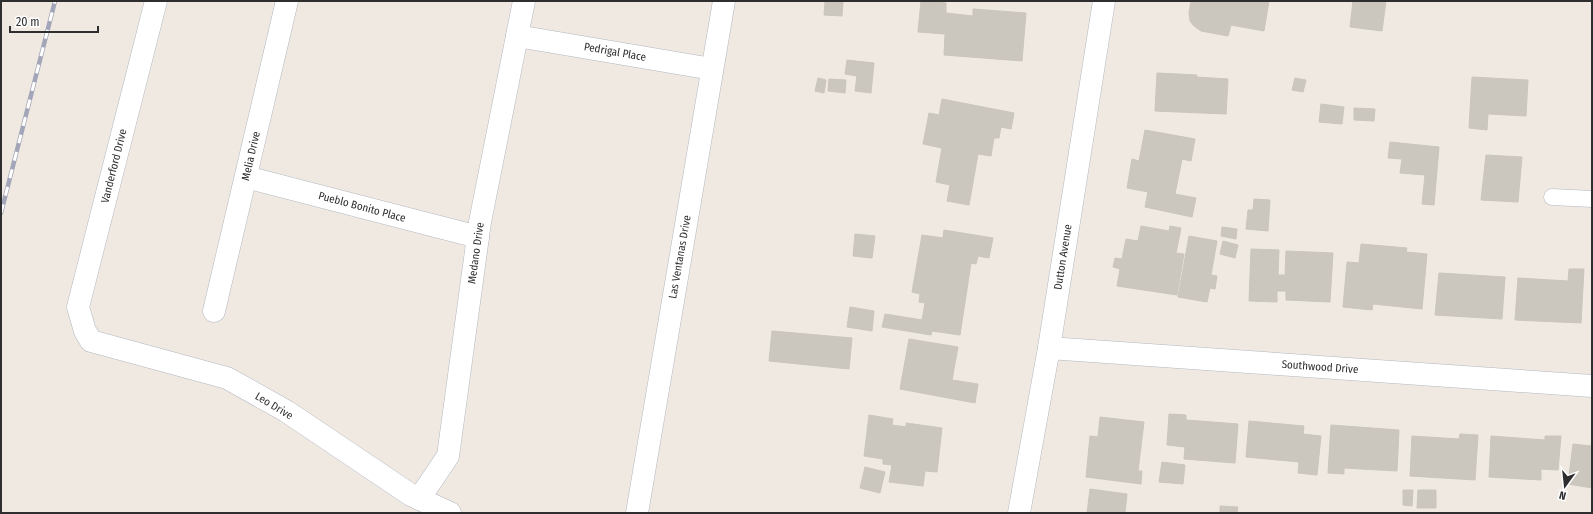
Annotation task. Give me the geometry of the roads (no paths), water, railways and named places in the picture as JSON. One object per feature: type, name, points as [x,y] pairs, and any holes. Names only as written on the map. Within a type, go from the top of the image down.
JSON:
[{"type":"street","name":"Vanderford Drive","points":[[85,331],[78,307],[156,1]]},
{"type":"street","name":"Melia Drive","points":[[214,311],[287,1]]},
{"type":"street","name":"Medano Drive","points":[[419,499],[448,456],[478,237],[524,1]]},
{"type":"street","name":"Las Ventanas Drive","points":[[637,513],[724,1]]},
{"type":"street","name":"Dutton Avenue","points":[[1019,513],[1049,348],[1104,1]]},
{"type":"street","name":"Pedrigal Place","points":[[517,36],[712,69]]},
{"type":"street","name":"Pueblo Bonito Place","points":[[246,177],[478,237]]},
{"type":"street","name":"Leo Drive","points":[[85,331],[91,340],[227,378],[286,411],[411,496],[450,513]]},
{"type":"street","name":"Southwood Drive","points":[[1049,348],[1592,386]]},
{"type":"lane","points":[[1552,197],[1592,199]]},
{"type":"railway","points":[[1,213],[55,1]]}]
